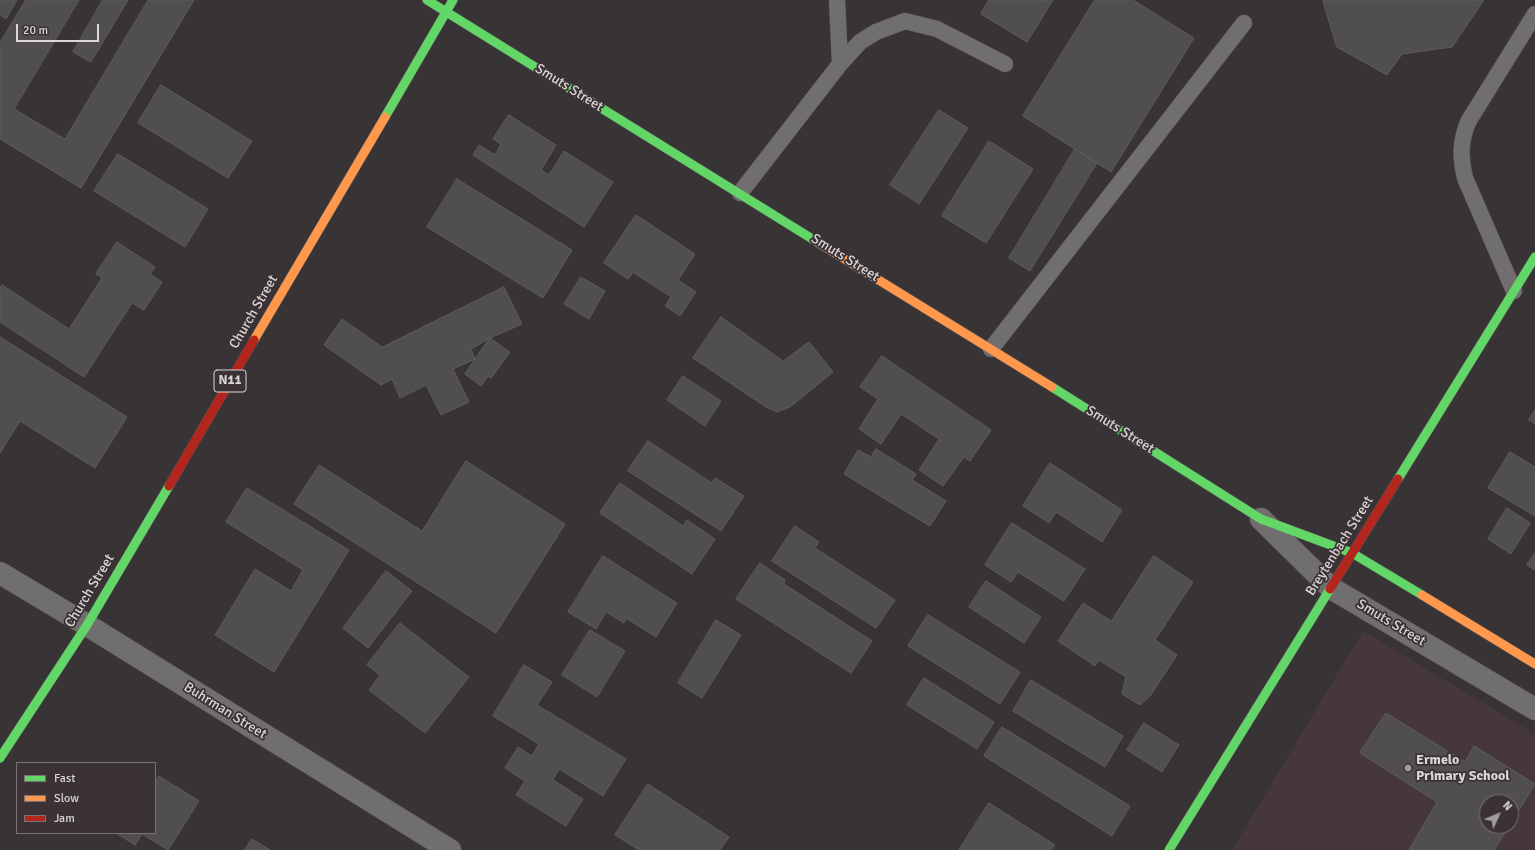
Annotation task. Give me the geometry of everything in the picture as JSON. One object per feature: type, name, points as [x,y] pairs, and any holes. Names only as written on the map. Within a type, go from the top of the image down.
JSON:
[{"type":"main road","name":"Smuts Street","points":[[427,0],[991,349],[1261,519],[1352,553],[1535,664]]},
{"type":"main road","name":"Church Street","points":[[0,758],[87,625],[453,0]]},
{"type":"main road","name":"Breytenbach Street","points":[[1169,850],[1535,257]]},
{"type":"street","name":"Smuts Street","points":[[1261,519],[1331,588],[1535,709]]},
{"type":"street","name":"Buhrman Street","points":[[0,573],[87,625],[450,850]]},
{"type":"lane","points":[[837,0],[840,64]]},
{"type":"lane","points":[[1514,291],[1465,178],[1461,149],[1462,138],[1468,122],[1535,14]]},
{"type":"lane","points":[[740,193],[840,64],[860,42],[876,32],[905,21],[937,29],[1005,64]]},
{"type":"lane","points":[[991,349],[1244,23]]},
{"type":"shaded area","name":"Ermelo Primary School","points":[[1363,631],[1535,734],[1535,850],[1232,850]]},
{"type":"building","points":[[0,0],[17,0],[6,19],[0,15]]},
{"type":"building","points":[[26,0],[79,0],[14,109],[65,139],[148,0],[194,0],[81,188],[0,139],[0,43]]},
{"type":"building","points":[[103,0],[128,0],[91,62],[73,52]]},
{"type":"building","points":[[989,0],[1053,0],[1027,42],[981,14]]},
{"type":"building","points":[[1095,0],[1133,0],[1194,38],[1111,172],[1023,116]]},
{"type":"building","points":[[1323,0],[1484,0],[1452,47],[1402,54],[1387,75],[1337,47]]},
{"type":"building","points":[[161,85],[252,141],[228,178],[138,123]]},
{"type":"building","points":[[939,110],[968,128],[919,204],[890,185]]},
{"type":"building","points":[[509,115],[556,145],[541,170],[549,175],[564,151],[613,182],[584,227],[473,155],[479,145],[495,155],[501,144],[493,139]]},
{"type":"building","points":[[989,141],[1033,169],[986,243],[942,216]]},
{"type":"building","points":[[1075,149],[1097,163],[1030,271],[1009,258]]},
{"type":"building","points":[[118,154],[208,209],[185,247],[94,191]]},
{"type":"building","points":[[457,179],[572,250],[543,298],[427,227]]},
{"type":"building","points":[[636,215],[695,254],[678,280],[696,292],[680,316],[665,306],[671,297],[633,272],[628,279],[604,263]]},
{"type":"building","points":[[117,242],[155,267],[150,274],[162,282],[144,310],[132,303],[84,377],[0,322],[0,288],[2,285],[69,329],[102,278],[96,274]]},
{"type":"building","points":[[581,277],[605,291],[589,319],[564,304]]},
{"type":"building","points":[[504,287],[522,324],[490,338],[471,349],[475,359],[453,369],[469,402],[441,415],[426,385],[400,398],[392,379],[381,385],[324,345],[342,319],[382,347]]},
{"type":"building","points":[[721,317],[783,361],[809,342],[833,372],[790,407],[777,412],[766,407],[693,358]]},
{"type":"building","points":[[0,337],[127,417],[95,468],[20,421],[0,453]]},
{"type":"building","points":[[490,338],[510,352],[491,378],[488,376],[481,386],[465,374]]},
{"type":"building","points":[[882,356],[991,430],[970,461],[964,457],[943,486],[919,470],[939,439],[901,414],[881,444],[859,429],[878,399],[860,387]]},
{"type":"building","points":[[683,376],[721,401],[705,426],[667,400]]},
{"type":"building","points":[[1535,410],[1535,424],[1529,420]]},
{"type":"building","points":[[648,441],[712,483],[715,478],[744,496],[721,531],[628,471]]},
{"type":"building","points":[[876,449],[916,474],[912,480],[946,501],[930,526],[844,474],[858,450],[871,457]]},
{"type":"building","points":[[1510,452],[1535,467],[1535,516],[1488,488]]},
{"type":"building","points":[[466,461],[565,524],[496,633],[294,504],[319,465],[422,531]]},
{"type":"building","points":[[1050,463],[1122,510],[1102,542],[1056,512],[1049,523],[1023,506]]},
{"type":"building","points":[[620,483],[683,526],[687,520],[715,539],[692,574],[600,513]]},
{"type":"building","points":[[247,488],[349,550],[274,672],[215,635],[255,569],[291,591],[303,570],[226,522]]},
{"type":"building","points":[[1507,508],[1530,523],[1511,554],[1488,539]]},
{"type":"building","points":[[1012,523],[1085,569],[1064,601],[1018,572],[1011,582],[985,565]]},
{"type":"building","points":[[795,526],[819,542],[815,548],[895,600],[876,628],[772,561]]},
{"type":"building","points":[[1535,553],[1535,570],[1527,565]]},
{"type":"building","points":[[603,556],[677,603],[656,637],[626,618],[624,623],[606,612],[596,629],[568,612]]},
{"type":"building","points":[[1154,556],[1193,582],[1155,640],[1177,655],[1150,696],[1140,705],[1122,694],[1126,677],[1099,660],[1095,666],[1058,641],[1083,603],[1111,621]]},
{"type":"building","points":[[760,563],[785,580],[784,584],[872,641],[851,673],[736,599]]},
{"type":"building","points":[[386,571],[412,591],[368,648],[343,628]]},
{"type":"building","points":[[986,581],[1041,617],[1024,643],[969,607]]},
{"type":"building","points":[[928,615],[1020,672],[1000,704],[908,646]]},
{"type":"building","points":[[716,620],[741,635],[702,698],[678,683]]},
{"type":"building","points":[[400,623],[469,677],[425,733],[369,690],[380,675],[367,665]]},
{"type":"building","points":[[590,630],[625,651],[597,697],[562,675]]},
{"type":"building","points":[[524,665],[552,682],[537,705],[626,759],[603,796],[559,769],[553,780],[583,799],[566,826],[516,795],[525,781],[505,768],[518,747],[532,756],[539,744],[493,716]]},
{"type":"building","points":[[924,678],[994,722],[977,749],[907,705]]},
{"type":"building","points":[[1031,680],[1123,736],[1105,767],[1013,711]]},
{"type":"building","points":[[1386,713],[1465,762],[1474,746],[1535,784],[1519,810],[1519,794],[1479,794],[1479,834],[1504,834],[1494,850],[1409,850],[1437,802],[1360,753]]},
{"type":"building","points":[[1144,723],[1179,745],[1162,772],[1127,750]]},
{"type":"building","points":[[1002,727],[1130,806],[1112,836],[984,756]]},
{"type":"building","points":[[159,776],[199,801],[168,850],[142,834],[156,834],[156,782]]},
{"type":"building","points":[[648,784],[729,837],[720,850],[639,850],[615,835]]},
{"type":"building","points":[[989,803],[1055,845],[1051,850],[959,850]]},
{"type":"building","points":[[118,834],[142,834],[135,845]]},
{"type":"building","points":[[252,839],[270,850],[245,850]]},
{"type":"traffic: fast","points":[[427,0],[822,245]]},
{"type":"traffic: fast","points":[[385,117],[453,0]]},
{"type":"traffic: fast","points":[[1398,479],[1535,257]]},
{"type":"traffic: fast","points":[[1052,387],[1261,519],[1352,553],[1422,595]]},
{"type":"traffic: fast","points":[[0,758],[87,625],[169,486]]},
{"type":"traffic: fast","points":[[1169,850],[1330,589]]},
{"type":"traffic: slow","points":[[254,340],[385,117]]},
{"type":"traffic: slow","points":[[822,245],[1052,387]]},
{"type":"traffic: slow","points":[[1422,595],[1535,664]]},
{"type":"traffic: jam","points":[[169,486],[254,340]]},
{"type":"traffic: jam","points":[[1330,589],[1398,479]]},
{"type":"place","name":"Ermelo Primary School","points":[[1408,768]]}]
